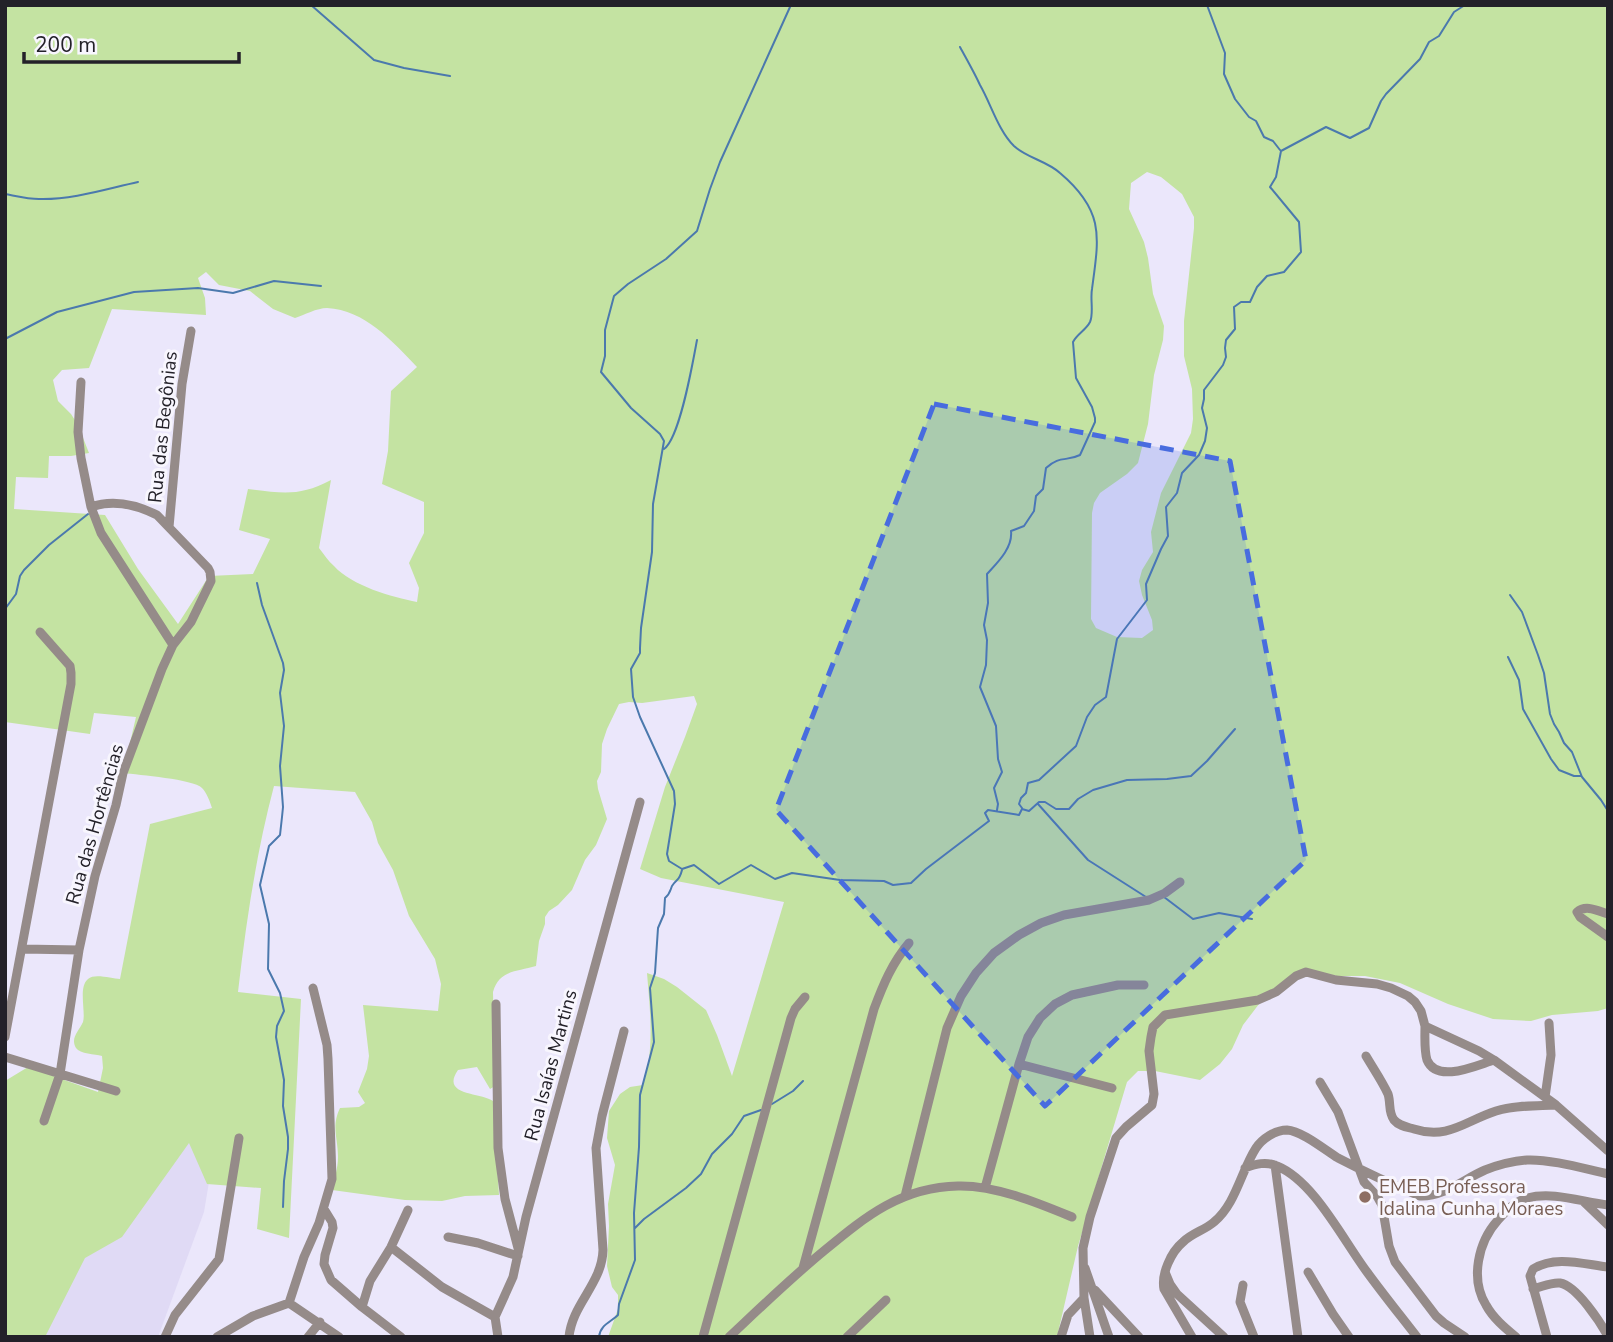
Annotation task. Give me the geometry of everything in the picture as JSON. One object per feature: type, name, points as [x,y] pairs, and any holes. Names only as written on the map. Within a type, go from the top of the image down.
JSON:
[{"type":"street","name":"Rua das Begônias","points":[[169,527],[182,384],[191,331]]},
{"type":"street","points":[[81,382],[78,432],[91,507],[101,533],[173,645]]},
{"type":"street","name":"Rua das Hortências","points":[[44,1121],[60,1074],[79,950],[95,876],[123,773],[162,668],[173,645],[191,622],[211,581],[208,568],[157,515],[118,502],[101,503],[91,507]]},
{"type":"street","points":[[5,1037],[71,684],[69,666],[40,632]]},
{"type":"street","name":"Rua Isaías Martins","points":[[495,1317],[508,1292],[640,802]]},
{"type":"street","points":[[905,1196],[947,1027],[961,996],[976,973],[995,953],[1041,923],[1064,915],[1149,900],[1165,893],[1180,881]]},
{"type":"street","points":[[1608,914],[1586,907],[1577,912],[1608,937]]},
{"type":"street","points":[[803,1269],[874,1009],[888,974],[909,943]]},
{"type":"street","points":[[23,949],[79,950]]},
{"type":"street","points":[[1090,1337],[1082,1259],[1085,1236],[1113,1144],[1120,1133],[1152,1105],[1154,1094],[1149,1051],[1153,1027],[1165,1015],[1258,1000],[1276,992],[1296,976],[1306,972],[1336,980],[1377,984],[1408,996],[1421,1011],[1425,1026],[1427,1059],[1438,1071],[1452,1072],[1494,1060]]},
{"type":"street","points":[[985,1188],[1019,1064],[1028,1037],[1040,1018],[1055,1004],[1072,995],[1118,985],[1143,985]]},
{"type":"street","points":[[289,1303],[304,1257],[320,1223],[332,1179],[328,1059],[313,988]]},
{"type":"street","points":[[703,1337],[791,1018],[806,997]]},
{"type":"street","points":[[449,1237],[518,1253],[505,1199],[498,1147],[496,1004]]},
{"type":"street","points":[[1545,1097],[1551,1055],[1549,1023]]},
{"type":"street","points":[[1425,1026],[1494,1060],[1556,1105],[1608,1151]]},
{"type":"street","points":[[569,1337],[573,1321],[602,1266],[596,1148],[624,1031]]},
{"type":"street","points":[[1366,1056],[1388,1095],[1390,1113],[1395,1121],[1423,1132],[1437,1134],[1451,1131],[1496,1111],[1556,1105]]},
{"type":"street","points":[[5,1057],[116,1090]]},
{"type":"street","points":[[1019,1064],[1112,1088]]},
{"type":"street","points":[[1320,1082],[1338,1112],[1364,1182],[1382,1205],[1389,1246],[1395,1262],[1436,1317],[1465,1337]]},
{"type":"street","points":[[1192,1337],[1166,1294],[1163,1284],[1165,1272],[1176,1249],[1184,1240],[1209,1227],[1219,1218],[1257,1146],[1276,1132],[1287,1130],[1297,1133],[1360,1169],[1420,1196],[1441,1193],[1486,1170],[1527,1160],[1608,1174]]},
{"type":"street","points":[[165,1337],[175,1315],[219,1259],[239,1138]]},
{"type":"street","points":[[1245,1168],[1267,1163],[1276,1165],[1301,1181],[1417,1337]]},
{"type":"street","points":[[1276,1165],[1298,1337]]},
{"type":"street","points":[[729,1337],[803,1269],[863,1219],[905,1196],[943,1187],[985,1188],[1072,1217]]},
{"type":"street","points":[[1516,1337],[1494,1317],[1480,1292],[1477,1278],[1479,1259],[1490,1228],[1507,1210],[1524,1199],[1535,1196],[1563,1197],[1608,1205]]},
{"type":"street","points":[[1583,1201],[1608,1225]]},
{"type":"street","points":[[324,1209],[332,1222],[325,1255],[326,1272],[331,1280],[362,1307],[401,1337]]},
{"type":"street","points":[[362,1307],[370,1281],[391,1247],[408,1210]]},
{"type":"street","points":[[391,1247],[442,1287],[495,1317],[498,1337]]},
{"type":"street","points":[[1082,1259],[1109,1337]]},
{"type":"street","points":[[1547,1337],[1533,1289],[1531,1272],[1539,1265],[1559,1261],[1608,1267]]},
{"type":"street","points":[[1165,1272],[1177,1294],[1224,1337]]},
{"type":"street","points":[[1308,1272],[1349,1337]]},
{"type":"street","points":[[1533,1289],[1564,1284],[1599,1321],[1608,1336]]},
{"type":"street","points":[[1243,1285],[1240,1301],[1254,1337]]},
{"type":"street","points":[[1092,1287],[1139,1337]]},
{"type":"street","points":[[1061,1337],[1068,1315],[1084,1298]]},
{"type":"street","points":[[847,1337],[886,1300]]},
{"type":"street","points":[[289,1303],[339,1337]]},
{"type":"street","points":[[216,1337],[253,1317],[289,1303]]},
{"type":"street","points":[[308,1337],[320,1322]]},
{"type":"highlighted area","points":[[934,404],[1230,461],[1306,860],[1045,1106],[776,810]]},
{"type":"shaded area","points":[[114,1096],[217,1134],[204,1212],[158,1337],[26,1337]]},
{"type":"green space","points":[[5,5],[1608,5],[1608,1008],[1552,1015],[1531,1021],[1493,1019],[1448,1004],[1400,983],[1365,976],[1337,976],[1304,969],[1277,993],[1259,1004],[1243,1025],[1232,1049],[1220,1064],[1200,1080],[1155,1071],[1138,1071],[1127,1082],[1078,1246],[1057,1337],[608,1337],[618,1309],[618,1295],[612,1287],[607,1266],[608,1204],[615,1165],[607,1138],[609,1111],[620,1094],[630,1087],[643,1085],[647,1071],[650,1016],[647,973],[677,987],[706,1010],[732,1076],[784,902],[661,878],[640,869],[665,787],[697,704],[694,696],[619,704],[602,744],[601,772],[597,781],[607,819],[596,845],[585,860],[572,890],[545,917],[536,966],[504,976],[493,992],[495,1086],[490,1089],[477,1067],[458,1070],[454,1078],[454,1085],[458,1089],[493,1101],[499,1195],[465,1196],[442,1201],[405,1200],[332,1190],[338,1161],[335,1127],[337,1115],[340,1108],[359,1107],[365,1103],[358,1092],[369,1056],[363,1005],[438,1011],[441,984],[435,959],[409,916],[393,870],[378,843],[372,822],[355,792],[274,786],[252,889],[238,992],[301,999],[289,1238],[257,1229],[261,1188],[207,1184],[189,1143],[122,1237],[85,1258],[45,1337],[5,1337],[5,1081],[28,1067],[98,1092],[103,1068],[102,1056],[81,1052],[74,1044],[83,1022],[85,983],[95,976],[120,979],[150,824],[212,808],[205,792],[197,785],[123,773],[136,717],[94,713],[90,734],[5,722]],"holes":[[[1147,172],[1161,177],[1182,194],[1194,217],[1184,321],[1184,356],[1192,389],[1193,419],[1191,433],[1161,493],[1151,532],[1153,552],[1139,581],[1153,630],[1142,638],[1117,637],[1096,628],[1091,619],[1092,513],[1100,493],[1138,463],[1163,340],[1164,326],[1153,294],[1144,242],[1129,209],[1131,183]],[[206,272],[219,285],[250,291],[273,309],[295,318],[327,308],[354,314],[377,328],[417,367],[391,391],[388,451],[382,484],[424,502],[424,533],[409,563],[419,588],[417,602],[384,594],[351,579],[332,564],[319,548],[331,480],[300,491],[248,489],[239,530],[270,539],[253,574],[209,576],[178,624],[138,569],[105,515],[14,509],[16,477],[48,478],[49,456],[89,453],[78,425],[58,401],[53,380],[62,370],[89,368],[112,309],[206,315],[205,298],[198,278]]]},
{"type":"waterway","points":[[311,5],[374,60],[450,76]]},
{"type":"waterway","points":[[1207,5],[1225,53],[1224,74],[1235,99],[1249,117],[1256,121],[1264,137],[1273,141],[1280,150]]},
{"type":"waterway","points":[[1022,808],[1019,804],[1026,793],[1028,783],[1039,780],[1076,746],[1087,717],[1095,705],[1106,697],[1117,639],[1147,600],[1146,584],[1168,536],[1166,507],[1177,493],[1182,473],[1199,455],[1205,441],[1207,428],[1202,408],[1204,390],[1226,357],[1226,340],[1235,329],[1234,307],[1241,302],[1250,302],[1257,287],[1267,276],[1284,272],[1301,252],[1299,222],[1270,187],[1276,177],[1281,151],[1326,127],[1350,138],[1369,128],[1386,94],[1420,59],[1429,42],[1439,36],[1454,12],[1465,5]]},
{"type":"waterway","points":[[790,7],[720,162],[697,231],[666,259],[614,296],[605,330],[605,356],[601,372],[631,408],[660,434],[664,441],[653,504],[652,552],[640,653],[631,669],[633,697],[640,717],[674,791],[675,804],[667,854],[669,861],[682,869],[694,865],[719,884],[751,865],[775,879],[792,873],[840,880],[884,881],[893,885],[911,883],[989,821],[985,813],[988,810],[1019,815],[1022,809],[1029,811],[1039,802],[1045,802],[1056,809],[1069,809],[1078,799],[1093,790],[1127,780],[1191,776],[1235,729]]},
{"type":"waterway","points":[[960,47],[1008,140],[1019,150],[1055,169],[1075,187],[1092,213],[1097,239],[1091,318],[1073,342],[1076,378],[1092,407],[1095,422],[1080,455],[1055,461],[1046,468],[1043,489],[1036,496],[1034,511],[1024,526],[1011,531],[1007,549],[987,574],[988,603],[984,625],[987,640],[986,665],[980,687],[996,726],[998,759],[1002,772],[994,788],[997,810]]},
{"type":"waterway","points":[[5,194],[35,199],[64,198],[138,182]]},
{"type":"waterway","points":[[5,339],[57,312],[134,292],[198,288],[233,293],[274,281],[321,286]]},
{"type":"waterway","points":[[664,449],[670,442],[680,415],[697,340]]},
{"type":"waterway","points":[[5,609],[16,594],[24,570],[49,545],[88,514]]},
{"type":"waterway","points":[[257,583],[284,670],[280,693],[284,726],[280,766],[283,807],[280,835],[269,846],[260,885],[269,924],[268,969],[280,993],[284,1011],[277,1026],[276,1037],[284,1080],[283,1106],[288,1137],[283,1207]]},
{"type":"waterway","points":[[1510,595],[1522,612],[1538,655],[1554,724],[1572,752],[1582,777],[1608,811]]},
{"type":"waterway","points":[[1508,657],[1519,680],[1523,709],[1551,759],[1559,770],[1581,776]]},
{"type":"waterway","points":[[1038,804],[1088,860],[1146,897]]},
{"type":"waterway","points":[[599,1337],[604,1327],[618,1315],[619,1304],[635,1260],[634,1213],[640,1095],[654,1042],[650,988],[655,973],[658,928],[664,914],[665,898],[682,870]]},
{"type":"waterway","points":[[1164,897],[1193,919],[1219,913],[1252,919]]},
{"type":"waterway","points":[[772,1104],[803,1081]]},
{"type":"waterway","points":[[635,1228],[701,1174],[712,1154],[732,1134],[744,1116],[761,1110]]},
{"type":"place","name":"EMEB Professora Idalina Cunha Moraes","points":[[1365,1197]]}]
